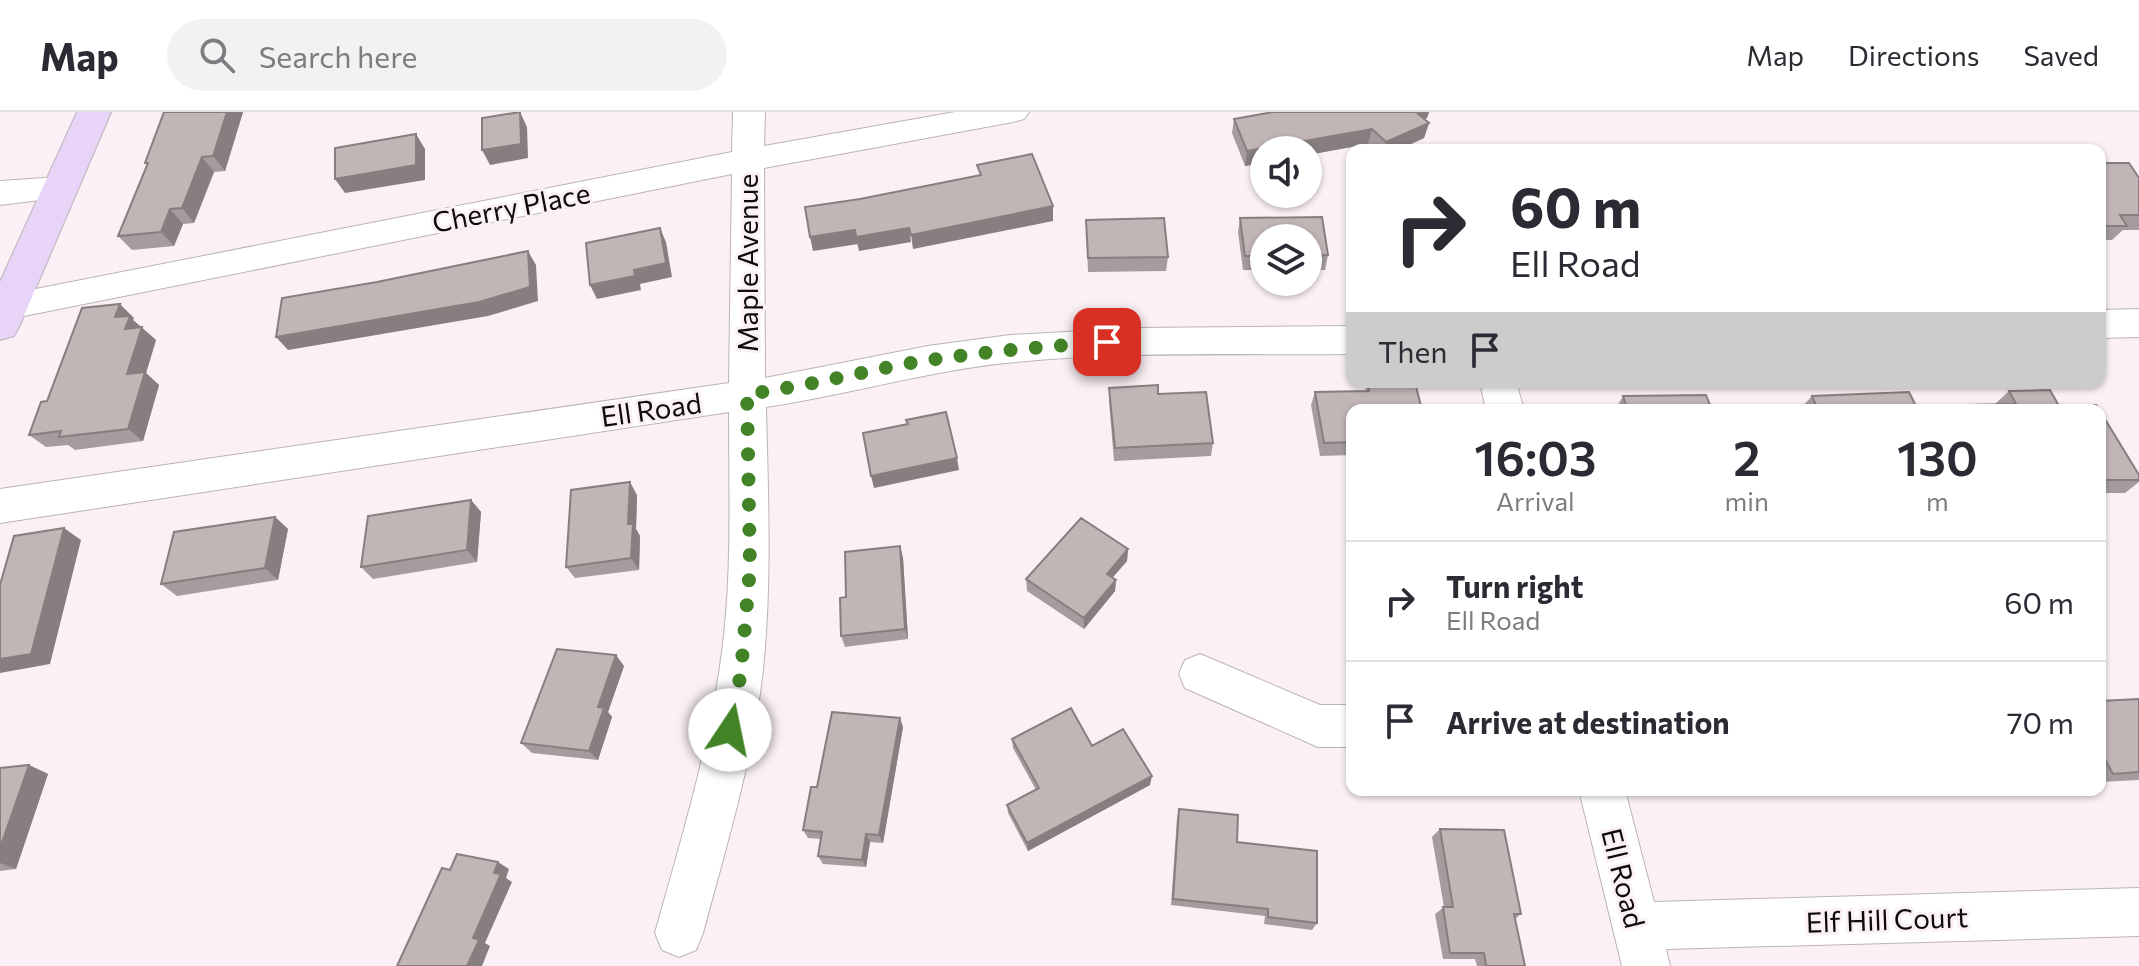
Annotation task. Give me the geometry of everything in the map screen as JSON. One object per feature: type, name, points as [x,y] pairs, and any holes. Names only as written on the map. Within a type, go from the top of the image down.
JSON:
[{"type":"street","points":[[4,315],[94,112]]},
{"type":"street","name":"Maple Avenue","points":[[679,933],[719,788],[741,672],[750,568],[747,394],[749,112]]},
{"type":"street","name":"Cherry Place","points":[[4,315],[748,160],[1013,112]]},
{"type":"street","points":[[0,193],[60,188]]},
{"type":"street","points":[[2106,324],[2139,323]]},
{"type":"street","name":"Ell Road","points":[[0,506],[794,388],[911,363],[1009,349],[1107,342],[1346,340]]},
{"type":"street","points":[[1200,674],[1318,726],[1346,726]]},
{"type":"street","name":"Ell Road","points":[[1604,796],[1641,946]]},
{"type":"street","name":"Elf Hill Court","points":[[1641,946],[2139,912]]},
{"type":"building","points":[[164,112],[227,112],[213,156],[202,157],[182,208],[170,209],[161,232],[118,236],[148,163],[145,163]]},
{"type":"building","points":[[520,112],[521,144],[482,150],[482,118]]},
{"type":"building","points":[[1273,112],[1416,112],[1429,123],[1386,142],[1372,129],[1322,138],[1250,136],[1250,150],[1247,151],[1234,119]]},
{"type":"building","points":[[416,134],[416,165],[335,179],[335,148]]},
{"type":"building","points":[[1032,154],[1053,206],[911,235],[909,228],[856,237],[855,230],[810,237],[805,207],[981,175],[977,165]]},
{"type":"building","points":[[2106,163],[2129,163],[2139,178],[2139,215],[2120,215],[2127,226],[2106,226]]},
{"type":"building","points":[[1322,217],[1328,255],[1322,255],[1322,224],[1250,224],[1250,256],[1245,256],[1240,218]]},
{"type":"building","points":[[1164,218],[1168,257],[1088,258],[1086,220]]},
{"type":"building","points":[[660,228],[666,263],[634,270],[635,276],[590,285],[586,243]]},
{"type":"building","points":[[528,251],[530,287],[479,302],[276,337],[282,298]]},
{"type":"building","points":[[120,304],[115,317],[130,316],[125,329],[142,327],[127,374],[145,372],[128,429],[59,437],[61,431],[29,435],[41,402],[47,401],[82,308]]},
{"type":"building","points":[[1158,385],[1158,394],[1206,392],[1213,443],[1115,448],[1109,388]]},
{"type":"building","points":[[1369,388],[1416,388],[1420,404],[1346,404],[1346,442],[1324,443],[1315,392],[1369,391]]},
{"type":"building","points":[[2050,390],[2058,404],[2016,404],[2009,391]]},
{"type":"building","points":[[1909,392],[1915,404],[1815,404],[1812,396]]},
{"type":"building","points":[[1706,395],[1710,404],[1626,404],[1623,396]]},
{"type":"building","points":[[946,412],[957,458],[871,476],[863,433]]},
{"type":"building","points":[[2106,421],[2139,475],[2139,480],[2106,480]]},
{"type":"building","points":[[630,482],[628,524],[633,524],[631,558],[566,567],[571,490]]},
{"type":"building","points":[[471,500],[467,550],[361,567],[368,516]]},
{"type":"building","points":[[275,517],[265,568],[161,584],[174,532]]},
{"type":"building","points":[[1081,518],[1128,549],[1107,574],[1116,580],[1084,618],[1026,579]]},
{"type":"building","points":[[64,528],[31,654],[0,659],[0,585],[14,536]]},
{"type":"building","points":[[900,546],[905,629],[841,636],[840,598],[846,597],[845,552]]},
{"type":"building","points":[[557,649],[616,655],[598,707],[604,708],[589,751],[521,743]]},
{"type":"building","points":[[2139,699],[2139,772],[2113,774],[2106,761],[2106,701]]},
{"type":"building","points":[[1071,708],[1092,746],[1123,729],[1152,776],[1027,843],[1007,805],[1039,788],[1012,739]]},
{"type":"building","points":[[832,712],[900,718],[879,835],[866,834],[862,860],[818,856],[822,832],[803,830],[811,787],[817,787]]},
{"type":"building","points":[[29,765],[0,848],[0,768]]},
{"type":"building","points":[[1179,809],[1238,815],[1237,842],[1317,851],[1317,923],[1268,917],[1268,909],[1173,899]]},
{"type":"building","points":[[1440,829],[1504,830],[1521,914],[1514,914],[1525,966],[1486,966],[1484,953],[1450,953],[1443,907],[1453,907]]},
{"type":"building","points":[[457,854],[498,862],[494,873],[501,874],[473,938],[479,940],[467,966],[397,966],[442,868],[450,870]]},
{"type":"route","points":[[730,730],[741,672],[750,568],[747,394],[794,388],[911,363],[1009,349],[1107,342]]}]
